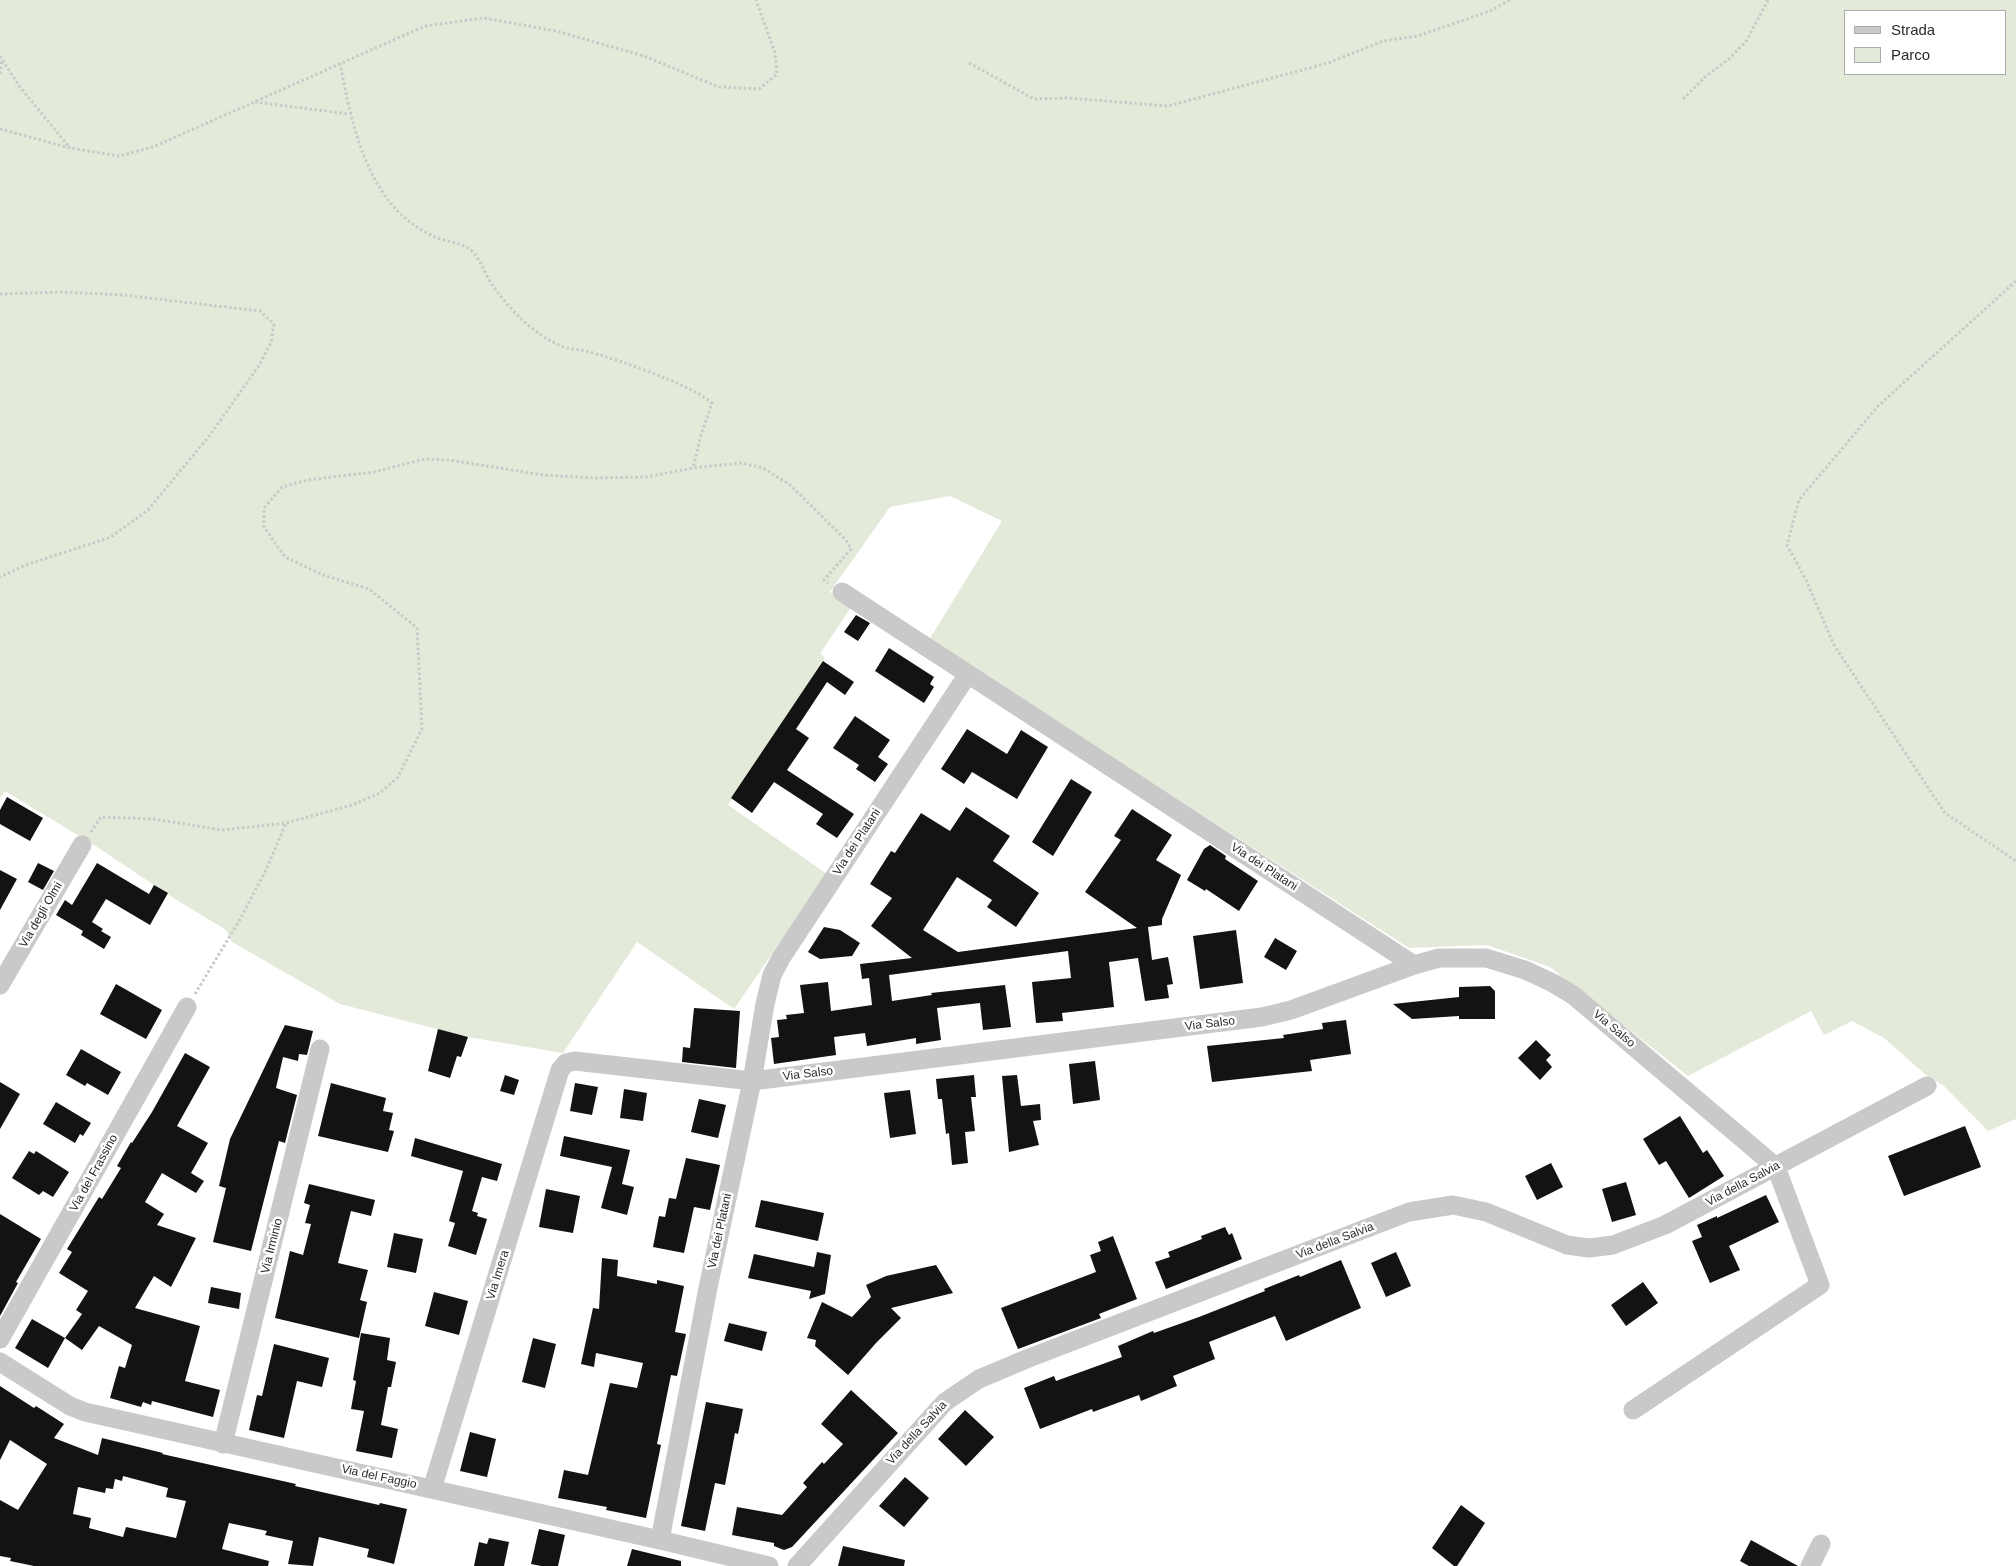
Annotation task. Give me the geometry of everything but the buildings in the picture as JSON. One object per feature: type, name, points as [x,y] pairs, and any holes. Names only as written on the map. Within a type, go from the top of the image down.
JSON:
[{"type":"street","points":[[842,592],[968,674]]},
{"type":"street","name":"Via dei Platani","points":[[660,1540],[708,1288],[752,1082],[765,1004],[772,975],[780,958],[968,674],[1414,965]]},
{"type":"street","name":"Via degli Olmi","points":[[0,985],[82,845]]},
{"type":"street","name":"Via Salso","points":[[566,1063],[575,1061],[752,1082],[1262,1017],[1320,1000],[1414,965],[1439,958],[1486,958],[1525,970],[1573,995],[1776,1167]]},
{"type":"street","name":"Via del Frassino","points":[[0,1339],[187,1007]]},
{"type":"street","name":"Via Irminio","points":[[223,1444],[320,1048]]},
{"type":"street","name":"Via Imera","points":[[432,1488],[560,1070],[566,1063]]},
{"type":"street","name":"Via della Salvia","points":[[796,1566],[945,1402],[979,1379],[1028,1358],[1409,1212],[1453,1205],[1486,1212],[1567,1245],[1588,1248],[1613,1245],[1665,1225],[1927,1086]]},
{"type":"street","points":[[1633,1410],[1820,1285],[1776,1167]]},
{"type":"street","name":"Via del Faggio","points":[[0,1362],[70,1406],[85,1412],[223,1444],[432,1488],[769,1566]]},
{"type":"street","points":[[1810,1566],[1822,1544]]},
{"type":"path","points":[[0,129],[70,148],[119,156],[153,147],[425,26],[484,18],[556,31],[644,56],[719,87],[760,90],[777,74],[775,53],[756,0]]},
{"type":"path","points":[[969,63],[1034,99],[1068,98],[1168,106],[1328,63],[1382,41],[1418,36],[1490,11],[1510,0]]},
{"type":"path","points":[[1683,99],[1705,76],[1729,59],[1747,40],[1768,0]]},
{"type":"path","points":[[0,74],[1,58]]},
{"type":"path","points":[[1,58],[19,86],[70,148]]},
{"type":"path","points":[[340,63],[349,114],[368,166],[388,200],[410,222],[434,236],[470,250],[482,263],[490,282],[512,308],[542,336],[562,347],[588,351],[648,372],[702,394],[712,403],[701,435],[693,468]]},
{"type":"path","points":[[253,102],[349,114]]},
{"type":"path","points":[[2016,281],[1878,406],[1799,500],[1786,545],[1806,580],[1834,645],[1945,813],[2016,861]]},
{"type":"path","points":[[0,294],[62,292],[122,295],[260,311],[274,324],[271,343],[258,367],[210,435],[148,510],[111,537],[26,565],[0,577]]},
{"type":"path","points":[[82,845],[101,817],[154,819],[222,830],[286,823],[352,805],[380,793],[398,777],[422,729],[417,628],[369,589],[323,575],[285,557],[264,527],[264,508],[282,487],[308,480],[374,472],[425,459],[449,460],[543,475],[595,478],[646,477],[693,468],[742,463],[764,468],[790,485],[846,540],[850,549],[824,580],[842,592]]},
{"type":"path","points":[[187,1007],[239,922],[266,870],[286,823]]},
{"type":"green space","points":[[0,0],[2016,0],[2016,1119],[1988,1131],[1944,1086],[1926,1075],[1884,1038],[1852,1021],[1824,1035],[1811,1011],[1688,1076],[1550,967],[1487,945],[1409,948],[929,640],[1002,521],[950,496],[890,507],[830,592],[851,607],[820,654],[825,657],[823,661],[728,805],[827,874],[734,1009],[637,942],[563,1053],[468,1037],[340,1004],[232,942],[226,930],[175,899],[94,845],[5,791],[0,798]]}]
